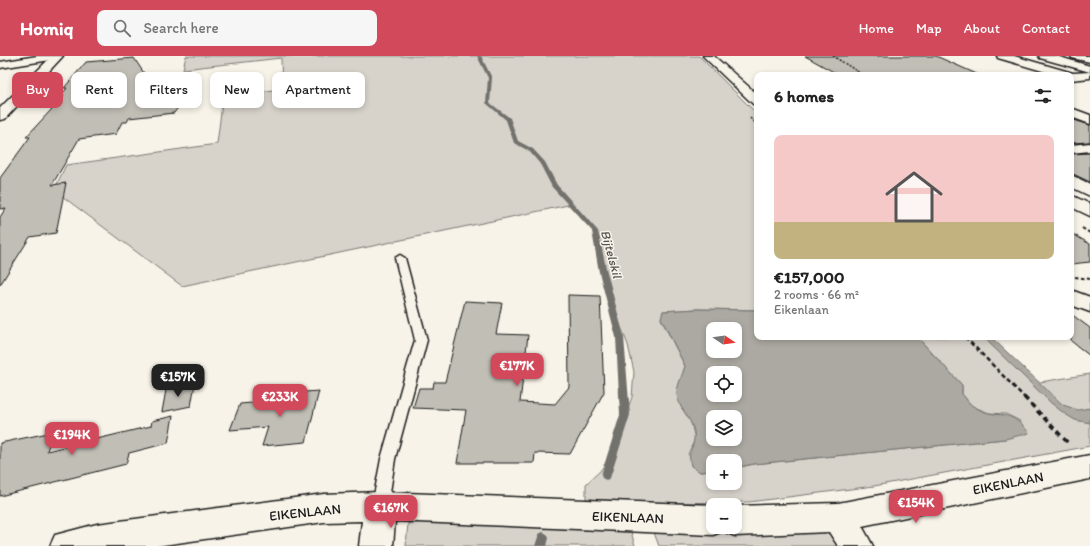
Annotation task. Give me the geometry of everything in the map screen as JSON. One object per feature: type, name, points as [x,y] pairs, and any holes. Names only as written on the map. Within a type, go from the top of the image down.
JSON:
[{"type":"street","points":[[0,65],[58,56]]},
{"type":"street","points":[[0,116],[58,56]]},
{"type":"street","points":[[708,56],[754,98]]},
{"type":"street","points":[[1002,56],[1056,72]]},
{"type":"street","points":[[1044,56],[1090,69]]},
{"type":"street","points":[[1076,56],[1090,60]]},
{"type":"street","points":[[1074,76],[1090,75]]},
{"type":"street","points":[[1074,113],[1090,120]]},
{"type":"street","points":[[1074,149],[1090,147]]},
{"type":"street","points":[[1074,182],[1090,191]]},
{"type":"street","points":[[1074,202],[1090,211]]},
{"type":"street","points":[[1074,298],[1090,305]]},
{"type":"street","name":"EIKENLAAN","points":[[742,521],[838,517],[1082,458]]},
{"type":"street","points":[[376,546],[380,506]]},
{"type":"street","name":"EIKENLAAN","points":[[67,546],[97,539],[324,508],[380,506],[706,520]]},
{"type":"street","points":[[838,517],[856,546]]},
{"type":"lane","points":[[380,506],[388,459],[421,340],[400,258]]},
{"type":"path","points":[[833,56],[858,72]]},
{"type":"path","points":[[968,340],[1082,458]]},
{"type":"shaded area","points":[[186,56],[699,56],[754,111],[754,310],[697,309],[663,311],[661,319],[685,366],[677,393],[681,407],[690,419],[695,439],[688,454],[700,472],[706,472],[706,490],[742,490],[742,467],[754,464],[1005,439],[1020,421],[1006,414],[989,413],[972,406],[962,394],[962,385],[920,340],[990,340],[1034,383],[1090,374],[1090,446],[874,486],[749,502],[742,502],[742,498],[706,498],[706,502],[661,503],[586,499],[586,484],[600,471],[610,457],[632,397],[634,372],[628,345],[611,301],[599,238],[586,218],[573,204],[182,286],[54,190],[66,165],[217,144],[222,108],[264,108],[264,91],[272,90],[272,108],[365,108],[365,72],[281,72],[281,58],[183,69]]},
{"type":"shaded area","points":[[697,309],[754,310],[754,340],[920,340],[962,385],[962,394],[972,405],[981,411],[1008,416],[1015,419],[1022,424],[1029,433],[1005,439],[754,464],[742,467],[742,454],[706,454],[706,472],[700,472],[691,466],[690,453],[694,439],[693,427],[680,405],[677,393],[685,366],[661,318],[663,311]]},
{"type":"shaded area","points":[[986,340],[994,340],[1063,405],[1078,410],[1090,408],[1090,423],[1075,420],[1051,403]]},
{"type":"shaded area","points":[[827,521],[842,546],[659,546],[653,530],[706,530],[706,534],[742,534],[742,530],[760,530]]},
{"type":"shaded area","points":[[431,522],[630,528],[635,546],[406,546],[408,523]]},
{"type":"building","points":[[805,56],[936,56],[972,72],[834,72]]},
{"type":"building","points":[[134,58],[143,72],[135,72],[135,108],[178,108],[174,113],[129,118],[127,122],[122,122],[116,134],[79,139],[52,185],[66,183],[56,233],[30,237],[0,285],[0,217],[6,208],[0,209],[0,178],[30,137],[26,137],[53,108],[63,108],[63,93],[67,88],[64,88],[71,80],[71,108],[127,108],[127,72],[78,72],[86,62]]},
{"type":"building","points":[[1074,120],[1090,125],[1090,142],[1074,143]]},
{"type":"building","points":[[1090,153],[1090,182],[1074,174],[1074,154]]},
{"type":"building","points":[[1074,235],[1090,244],[1090,262],[1074,264]]},
{"type":"building","points":[[568,295],[600,296],[604,392],[570,454],[535,453],[534,463],[457,463],[466,410],[413,408],[419,388],[433,388],[434,382],[445,382],[465,301],[502,303],[496,334],[528,335],[520,402],[555,404],[569,387]]},
{"type":"building","points":[[1074,316],[1090,328],[1090,356],[1071,341],[1074,340]]},
{"type":"building","points":[[195,384],[191,406],[162,412],[166,390]]},
{"type":"building","points":[[319,391],[306,442],[262,446],[268,427],[230,430],[240,404],[276,401],[278,394]]},
{"type":"building","points":[[173,416],[168,443],[129,453],[126,464],[0,496],[0,443],[53,432],[47,451],[151,426],[152,421]]},
{"type":"waterway","name":"Bijtelskil","points":[[479,56],[490,78],[488,103],[508,119],[516,142],[531,150],[543,163],[554,186],[595,231],[603,272],[620,337],[625,415],[606,475]]},
{"type":"waterway","name":"Bijtelskil","points":[[541,546],[543,538]]}]
